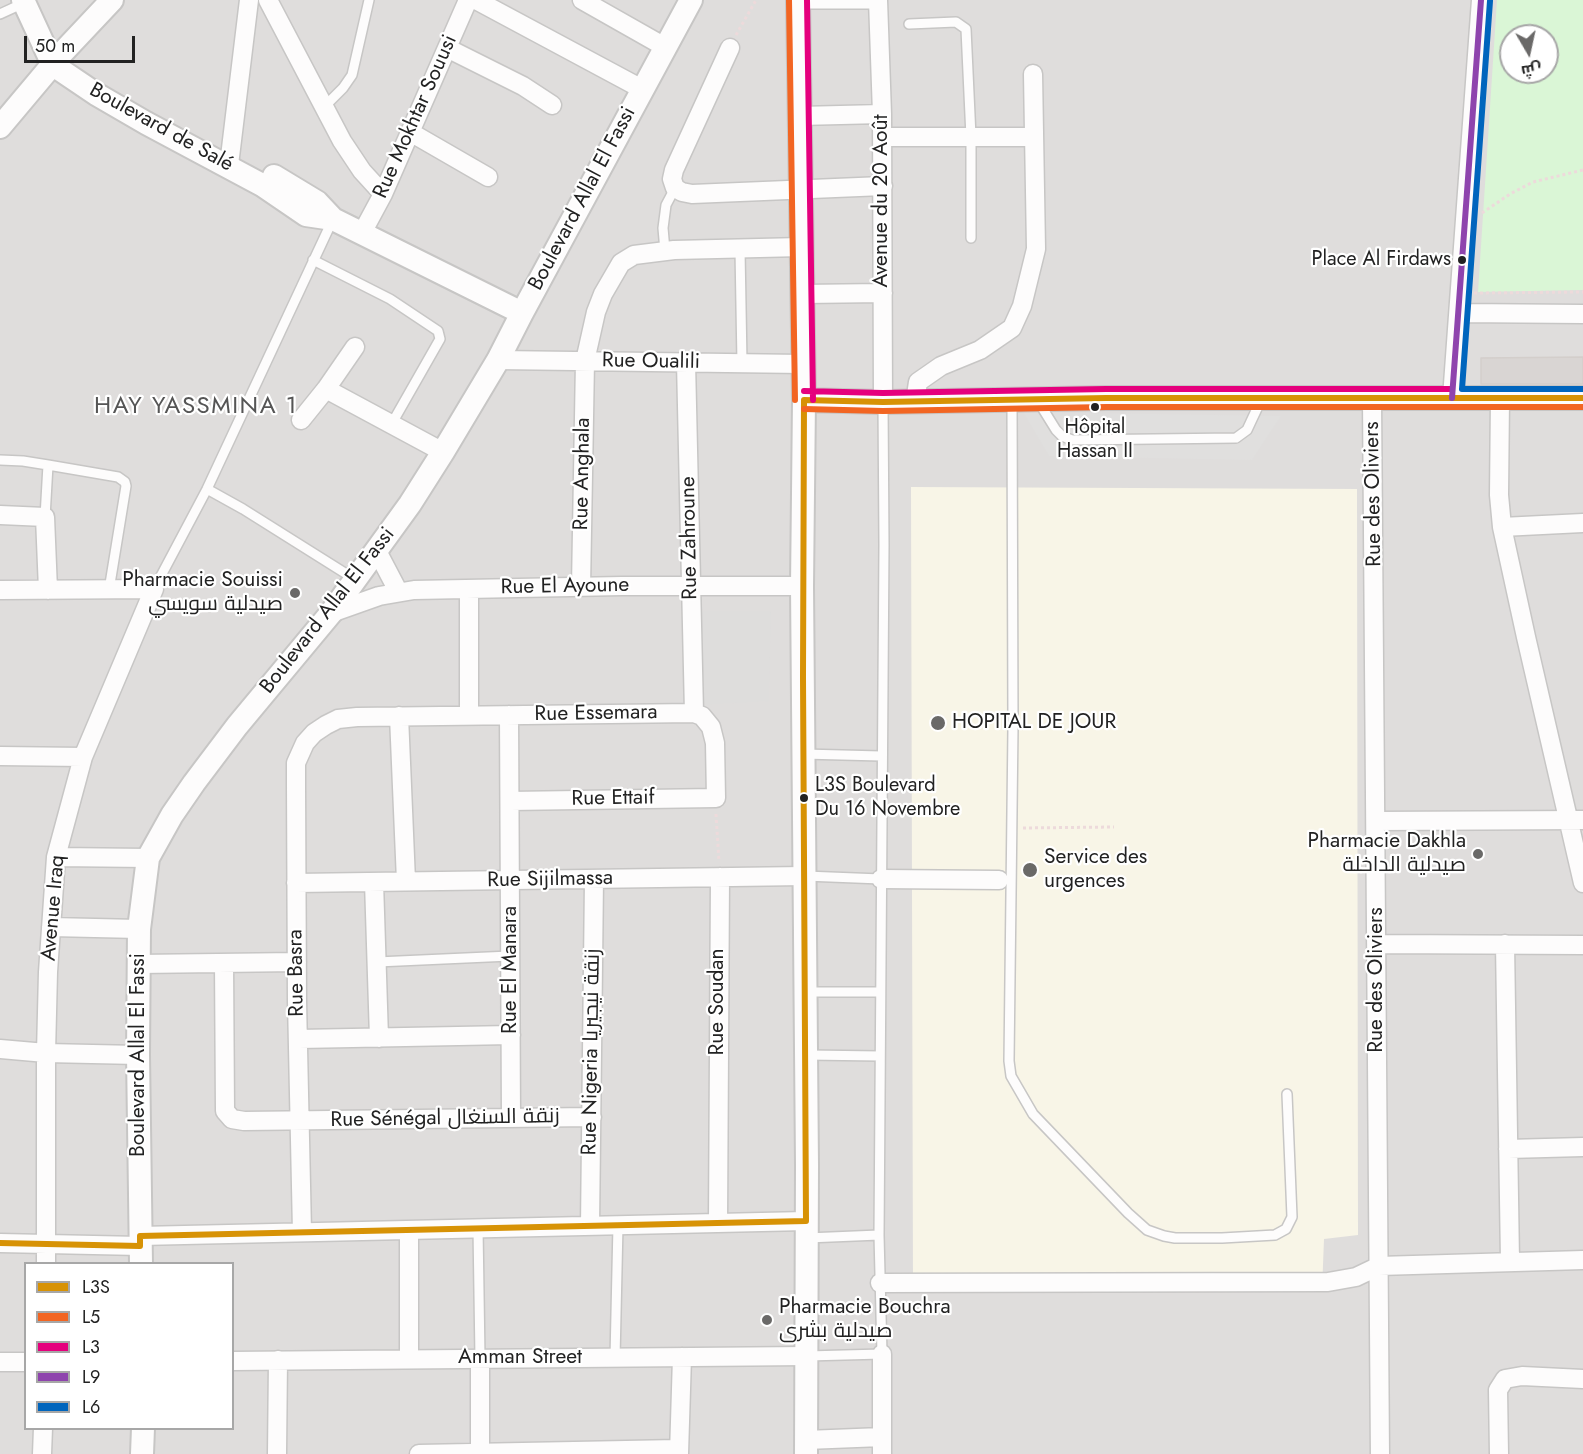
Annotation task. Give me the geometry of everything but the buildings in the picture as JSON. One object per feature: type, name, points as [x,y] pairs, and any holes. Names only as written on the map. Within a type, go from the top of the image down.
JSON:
[{"type":"street","points":[[0,127],[58,58],[112,0]]},
{"type":"street","points":[[230,157],[249,0]]},
{"type":"street","points":[[268,0],[354,159],[383,194]]},
{"type":"street","name":"Rue Mokhtar Souusi","points":[[362,233],[383,194],[468,0]]},
{"type":"street","points":[[476,0],[642,89]]},
{"type":"street","points":[[582,0],[665,47]]},
{"type":"street","name":"Boulevard Allal El Fassi","points":[[140,1248],[139,929],[148,858],[172,815],[194,783],[237,726],[356,580],[443,452],[498,360],[691,0]]},
{"type":"street","points":[[1452,398],[1460,313],[1481,0]]},
{"type":"street","points":[[28,1],[58,58]]},
{"type":"street","points":[[798,2],[804,400],[802,586],[806,992],[806,1447],[882,1446],[882,1354]]},
{"type":"street","name":"Avenue du 20 Août","points":[[878,2],[883,186],[883,402]]},
{"type":"street","points":[[447,48],[523,86],[552,105]]},
{"type":"street","points":[[730,48],[674,170],[672,179],[675,188],[692,194],[883,186]]},
{"type":"street","name":"Boulevard de Salé","points":[[58,58],[96,94],[146,123],[230,157],[262,184],[306,215],[333,219],[522,313]]},
{"type":"street","points":[[915,402],[918,382],[941,366],[980,350],[1012,328],[1022,306],[1036,249],[1033,74]]},
{"type":"street","points":[[799,116],[882,114]]},
{"type":"street","points":[[410,132],[488,177]]},
{"type":"street","points":[[882,137],[1034,137]]},
{"type":"street","name":"Rue Anghala","points":[[581,587],[585,361],[590,332],[599,303],[621,263],[634,255],[665,251],[802,248]]},
{"type":"street","points":[[803,294],[883,292]]},
{"type":"street","points":[[1460,313],[1583,314]]},
{"type":"street","points":[[301,420],[355,347]]},
{"type":"street","name":"Rue Oualili","points":[[498,360],[803,363]]},
{"type":"street","name":"Rue Zahroune","points":[[686,362],[694,713]]},
{"type":"street","points":[[326,389],[443,452]]},
{"type":"street","points":[[804,400],[915,402],[1583,398]]},
{"type":"street","name":"Rue des Oliviers","points":[[1372,399],[1380,1454]]},
{"type":"street","points":[[1500,399],[1499,495],[1502,526],[1575,819],[1583,884]]},
{"type":"street","points":[[0,515],[45,517],[48,590]]},
{"type":"street","points":[[1502,526],[1583,523]]},
{"type":"street","points":[[377,550],[398,591]]},
{"type":"street","name":"Rue El Ayoune","points":[[331,613],[398,591],[802,586]]},
{"type":"street","points":[[0,590],[154,589]]},
{"type":"street","name":"Avenue Iraq","points":[[46,1262],[46,1053],[56,857],[83,757],[154,589]]},
{"type":"street","points":[[469,589],[469,714]]},
{"type":"street","points":[[694,713],[708,721],[714,735],[716,798]]},
{"type":"street","name":"Rue Essemara","points":[[326,725],[345,718],[399,716],[694,713]]},
{"type":"street","name":"Rue El Manara","points":[[509,715],[512,1118]]},
{"type":"street","points":[[399,716],[406,881]]},
{"type":"street","name":"Rue Basra","points":[[302,1232],[296,763],[305,743],[326,725]]},
{"type":"street","points":[[0,756],[83,757]]},
{"type":"street","name":"Rue Ettaif","points":[[510,801],[716,798]]},
{"type":"street","points":[[1376,821],[1575,819]]},
{"type":"street","points":[[56,857],[148,858]]},
{"type":"street","name":"Rue Sijilmassa","points":[[296,883],[804,876]]},
{"type":"street","name":"Rue Soudan","points":[[718,1223],[720,877]]},
{"type":"street","name":"Rue Nigeria زنقة نيجيريا","points":[[590,1226],[594,879]]},
{"type":"street","points":[[880,879],[999,880]]},
{"type":"street","points":[[374,882],[379,1038]]},
{"type":"street","points":[[51,927],[139,929]]},
{"type":"street","points":[[1377,944],[1583,945]]},
{"type":"street","points":[[1505,944],[1510,1261]]},
{"type":"street","points":[[139,964],[297,962]]},
{"type":"street","name":"Rue Sénégal زنقة السنغال","points":[[224,963],[225,1111],[232,1119],[244,1121],[592,1117]]},
{"type":"street","points":[[299,1039],[511,1035]]},
{"type":"street","points":[[0,1049],[46,1053],[138,1055]]},
{"type":"street","points":[[1508,1149],[1583,1147]]},
{"type":"street","points":[[0,1243],[140,1248],[302,1232],[718,1223],[806,1230]]},
{"type":"street","points":[[409,1359],[410,1230]]},
{"type":"street","points":[[880,1282],[1328,1282],[1356,1277],[1379,1266],[1583,1260]]},
{"type":"street","name":"Amman Street","points":[[234,1360],[807,1356]]},
{"type":"street","points":[[419,1454],[678,1452],[682,1357]]},
{"type":"street","points":[[480,1359],[480,1453]]},
{"type":"street","points":[[277,1454],[278,1360]]},
{"type":"street","points":[[0,1362],[24,1362]]},
{"type":"street","points":[[1499,1454],[1498,1390],[1505,1379],[1522,1376],[1583,1379]]},
{"type":"street","points":[[42,1454],[43,1430]]},
{"type":"street","points":[[142,1454],[143,1430]]},
{"type":"lane","points":[[324,107],[352,75],[369,0]]},
{"type":"lane","points":[[0,14],[28,1]]},
{"type":"lane","points":[[798,2],[878,2]]},
{"type":"lane","points":[[909,24],[956,21],[966,29],[971,137],[971,238]]},
{"type":"lane","points":[[665,251],[663,228],[666,205],[675,188]]},
{"type":"lane","points":[[154,589],[207,489],[333,219]]},
{"type":"lane","points":[[740,250],[742,363]]},
{"type":"lane","points":[[313,260],[390,299],[438,331],[440,339],[391,424]]},
{"type":"lane","points":[[1038,400],[1056,430],[1062,436],[1072,440],[1236,438],[1247,430],[1261,399]]},
{"type":"lane","points":[[1012,400],[1012,828],[1009,1061],[1011,1076],[1033,1114],[1128,1214],[1147,1230],[1164,1236],[1222,1238],[1282,1233],[1286,1230],[1292,1217],[1287,1094]]},
{"type":"lane","points":[[807,1356],[882,1354],[879,1234],[883,402]]},
{"type":"lane","points":[[0,460],[23,461],[118,477],[125,482],[109,590]]},
{"type":"lane","points":[[45,517],[48,465]]},
{"type":"lane","points":[[207,489],[356,580]]},
{"type":"lane","points":[[803,754],[881,756]]},
{"type":"lane","points":[[804,876],[880,879]]},
{"type":"lane","points":[[377,962],[510,956]]},
{"type":"lane","points":[[806,992],[880,992]]},
{"type":"lane","points":[[806,1055],[880,1056]]},
{"type":"lane","points":[[615,1358],[618,1225]]},
{"type":"lane","points":[[478,1228],[480,1359]]},
{"type":"lane","points":[[806,1230],[879,1234]]},
{"type":"path","points":[[730,48],[756,0]]},
{"type":"path","points":[[1479,205],[1478,216],[1510,194],[1533,183],[1583,170]]},
{"type":"path","points":[[1472,293],[1583,292]]},
{"type":"path","points":[[716,798],[720,877]]},
{"type":"path","points":[[1012,828],[1114,827]]},
{"type":"shaded area","points":[[0,0],[1583,0],[1583,1454],[0,1454]]},
{"type":"shaded area","points":[[1023,412],[1281,416],[1252,460],[1049,456]]},
{"type":"shaded area","name":"Hôpital Hassan II","points":[[911,487],[1357,489],[1358,1235],[1324,1239],[1322,1291],[913,1287]]},
{"type":"shaded area","points":[[701,611],[771,611],[769,701],[700,705]]},
{"type":"green space","points":[[1497,0],[1583,0],[1583,290],[1478,292]]},
{"type":"transit line","name":"L5","points":[[789,0],[795,400]]},
{"type":"transit line","name":"L3","points":[[807,0],[813,400]]},
{"type":"transit line","name":"L9","points":[[1452,398],[1481,0]]},
{"type":"transit line","name":"L6","points":[[1490,1],[1462,389],[1583,389]]},
{"type":"transit line","name":"L3","points":[[804,391],[883,393],[1106,389],[1452,389]]},
{"type":"transit line","name":"L3S","points":[[0,1243],[140,1246],[140,1236],[806,1221],[804,400],[883,402],[1106,398],[1583,398]]},
{"type":"transit line","name":"L5","points":[[804,409],[883,411],[1106,407],[1583,407]]},
{"type":"place","name":"Place Al Firdaws","points":[[1462,260]]},
{"type":"place","name":"Hôpital Hassan II","points":[[1095,407]]},
{"type":"place","name":"Pharmacie Souissi صيدلية سويسي","points":[[295,593]]},
{"type":"place","name":"HOPITAL DE JOUR","points":[[938,723]]},
{"type":"place","name":"L3S Boulevard Du 16 Novembre","points":[[804,798]]},
{"type":"place","name":"Pharmacie Dakhla صيدلية الداخلة","points":[[1478,854]]},
{"type":"place","name":"Service des urgences","points":[[1030,870]]},
{"type":"place","name":"Pharmacie Bouchra صيدلية بشرى","points":[[767,1320]]},
{"type":"district","name":"HAY YASSMINA 1","points":[[196,407]]}]
